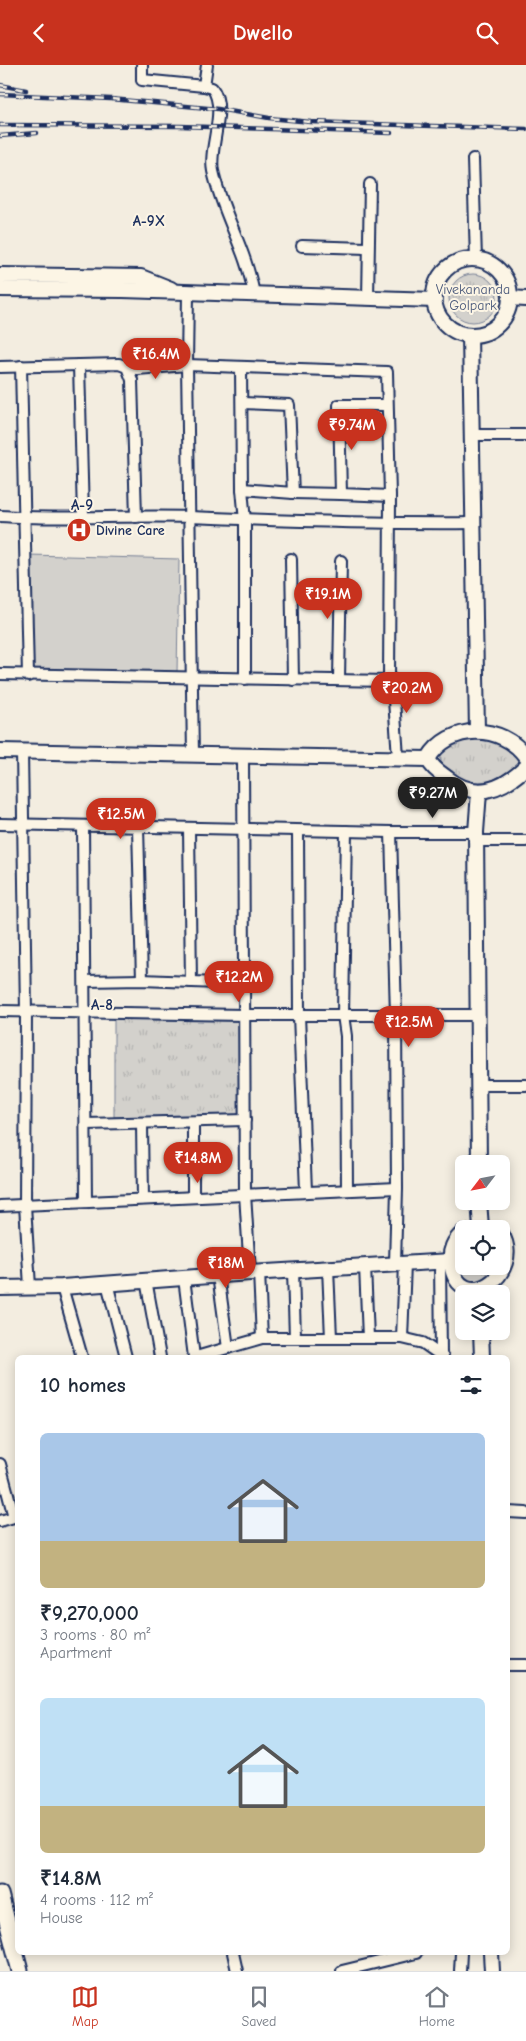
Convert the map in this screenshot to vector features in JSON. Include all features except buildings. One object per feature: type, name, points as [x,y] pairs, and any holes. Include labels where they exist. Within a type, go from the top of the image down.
[{"type":"main road","points":[[0,1894],[15,1952]]},
{"type":"main road","points":[[0,1929],[11,1971]]},
{"type":"main road","points":[[16,1955],[20,1971]]},
{"type":"street","points":[[142,65],[142,80],[204,86],[212,88],[217,94],[218,109],[213,169],[250,270],[254,295]]},
{"type":"street","points":[[204,86],[207,65]]},
{"type":"street","points":[[473,159],[476,260]]},
{"type":"street","points":[[368,298],[367,248],[370,183]]},
{"type":"street","points":[[302,246],[367,248]]},
{"type":"street","points":[[476,260],[489,264],[500,272],[507,284],[510,298],[507,313],[498,325],[485,333],[470,335],[457,332],[446,324],[438,313],[435,300],[439,279],[448,268],[461,261],[476,260]]},
{"type":"street","points":[[0,275],[141,277],[184,293]]},
{"type":"street","points":[[0,289],[435,300]]},
{"type":"street","points":[[184,293],[190,517],[193,755]]},
{"type":"street","points":[[510,298],[526,299]]},
{"type":"street","points":[[470,335],[477,731]]},
{"type":"street","points":[[0,367],[119,364],[137,369],[187,365],[387,372],[390,496],[389,681],[393,686],[398,757]]},
{"type":"street","points":[[79,365],[83,517]]},
{"type":"street","points":[[21,366],[26,517],[28,676]]},
{"type":"street","points":[[127,367],[132,381],[136,517]]},
{"type":"street","points":[[241,367],[242,489],[246,521],[244,679]]},
{"type":"street","points":[[242,403],[289,405],[293,493]]},
{"type":"street","points":[[341,494],[339,405],[387,405]]},
{"type":"street","points":[[472,435],[526,435]]},
{"type":"street","points":[[242,489],[293,493],[390,496]]},
{"type":"street","points":[[0,516],[190,517],[246,521],[390,524],[474,523]]},
{"type":"street","points":[[291,559],[293,680]]},
{"type":"street","points":[[339,680],[341,561]]},
{"type":"street","points":[[0,674],[389,681]]},
{"type":"street","points":[[428,759],[434,750],[466,732],[486,730],[512,742],[526,757]]},
{"type":"street","points":[[0,751],[428,759]]},
{"type":"street","points":[[22,752],[26,1012],[25,1205],[30,1287]]},
{"type":"street","points":[[243,756],[245,1194],[262,1338]]},
{"type":"street","points":[[428,759],[431,766],[452,783],[479,792],[491,790],[518,775],[526,767]]},
{"type":"street","points":[[479,792],[476,836],[479,1155]]},
{"type":"street","points":[[0,824],[391,832],[476,836],[526,841]]},
{"type":"street","points":[[83,826],[86,1202]]},
{"type":"street","points":[[138,827],[142,981]]},
{"type":"street","points":[[189,829],[191,982]]},
{"type":"street","points":[[298,831],[299,1015],[306,1191]]},
{"type":"street","points":[[346,831],[343,1015],[346,1036],[347,1190]]},
{"type":"street","points":[[391,832],[402,1338]]},
{"type":"street","points":[[85,981],[244,984]]},
{"type":"street","points":[[0,1011],[245,1015],[478,1015]]},
{"type":"street","points":[[478,1085],[526,1085]]},
{"type":"street","points":[[86,1124],[193,1123],[245,1120]]},
{"type":"street","points":[[193,1123],[193,1196]]},
{"type":"street","points":[[142,1124],[143,1199]]},
{"type":"street","points":[[0,1206],[398,1188]]},
{"type":"street","points":[[442,1355],[445,1261],[455,1243]]},
{"type":"street","points":[[510,1245],[516,1259],[510,1271]]},
{"type":"street","points":[[0,1288],[62,1287],[255,1272],[445,1261]]},
{"type":"street","points":[[445,1261],[460,1281],[467,1285]]},
{"type":"street","points":[[365,1266],[368,1338]]},
{"type":"street","points":[[328,1268],[330,1338]]},
{"type":"street","points":[[293,1270],[295,1338]]},
{"type":"street","points":[[218,1275],[228,1348]]},
{"type":"street","points":[[496,1285],[503,1281],[507,1275]]},
{"type":"street","points":[[184,1278],[195,1355]]},
{"type":"street","points":[[146,1280],[160,1355]]},
{"type":"street","points":[[107,1283],[125,1355]]},
{"type":"street","points":[[62,1287],[81,1355]]},
{"type":"street","points":[[202,1355],[262,1338],[402,1338],[423,1343],[442,1355]]},
{"type":"street","points":[[482,1340],[482,1355]]},
{"type":"street","points":[[0,1464],[15,1513]]},
{"type":"street","points":[[510,1512],[526,1513]]},
{"type":"street","points":[[0,1521],[15,1516]]},
{"type":"street","points":[[510,1665],[526,1665]]},
{"type":"street","points":[[233,1955],[237,1971]]},
{"type":"street","points":[[342,1971],[405,1955]]},
{"type":"street","points":[[460,1971],[461,1955]]},
{"type":"street","points":[[491,1955],[492,1971]]},
{"type":"green space","name":"Vivekananda Golpark","points":[[468,274],[478,274],[490,281],[497,293],[497,303],[490,315],[478,322],[468,322],[460,318],[453,311],[449,303],[449,293],[453,285],[460,278]]},
{"type":"green space","points":[[29,555],[179,559],[177,673],[29,670]]},
{"type":"green space","points":[[473,735],[500,740],[518,756],[518,764],[500,777],[488,781],[470,782],[453,777],[442,764],[441,753],[450,744]]},
{"type":"green space","points":[[114,1019],[240,1021],[242,1117],[114,1117]]},
{"type":"green space","points":[[499,1275],[490,1282],[479,1285],[468,1283],[460,1276]]},
{"type":"railway","points":[[0,85],[26,90]]},
{"type":"railway","points":[[0,94],[111,99],[218,109],[269,118],[311,122],[526,129]]},
{"type":"railway","points":[[0,125],[180,126],[391,133]]},
{"type":"railway","points":[[0,136],[37,133]]},
{"type":"place","name":"Divine Care","points":[[79,530]]},
{"type":"district","name":"A-9X","points":[[149,221]]},
{"type":"district","name":"A-9","points":[[82,505]]},
{"type":"district","name":"A-8","points":[[102,1005]]}]
